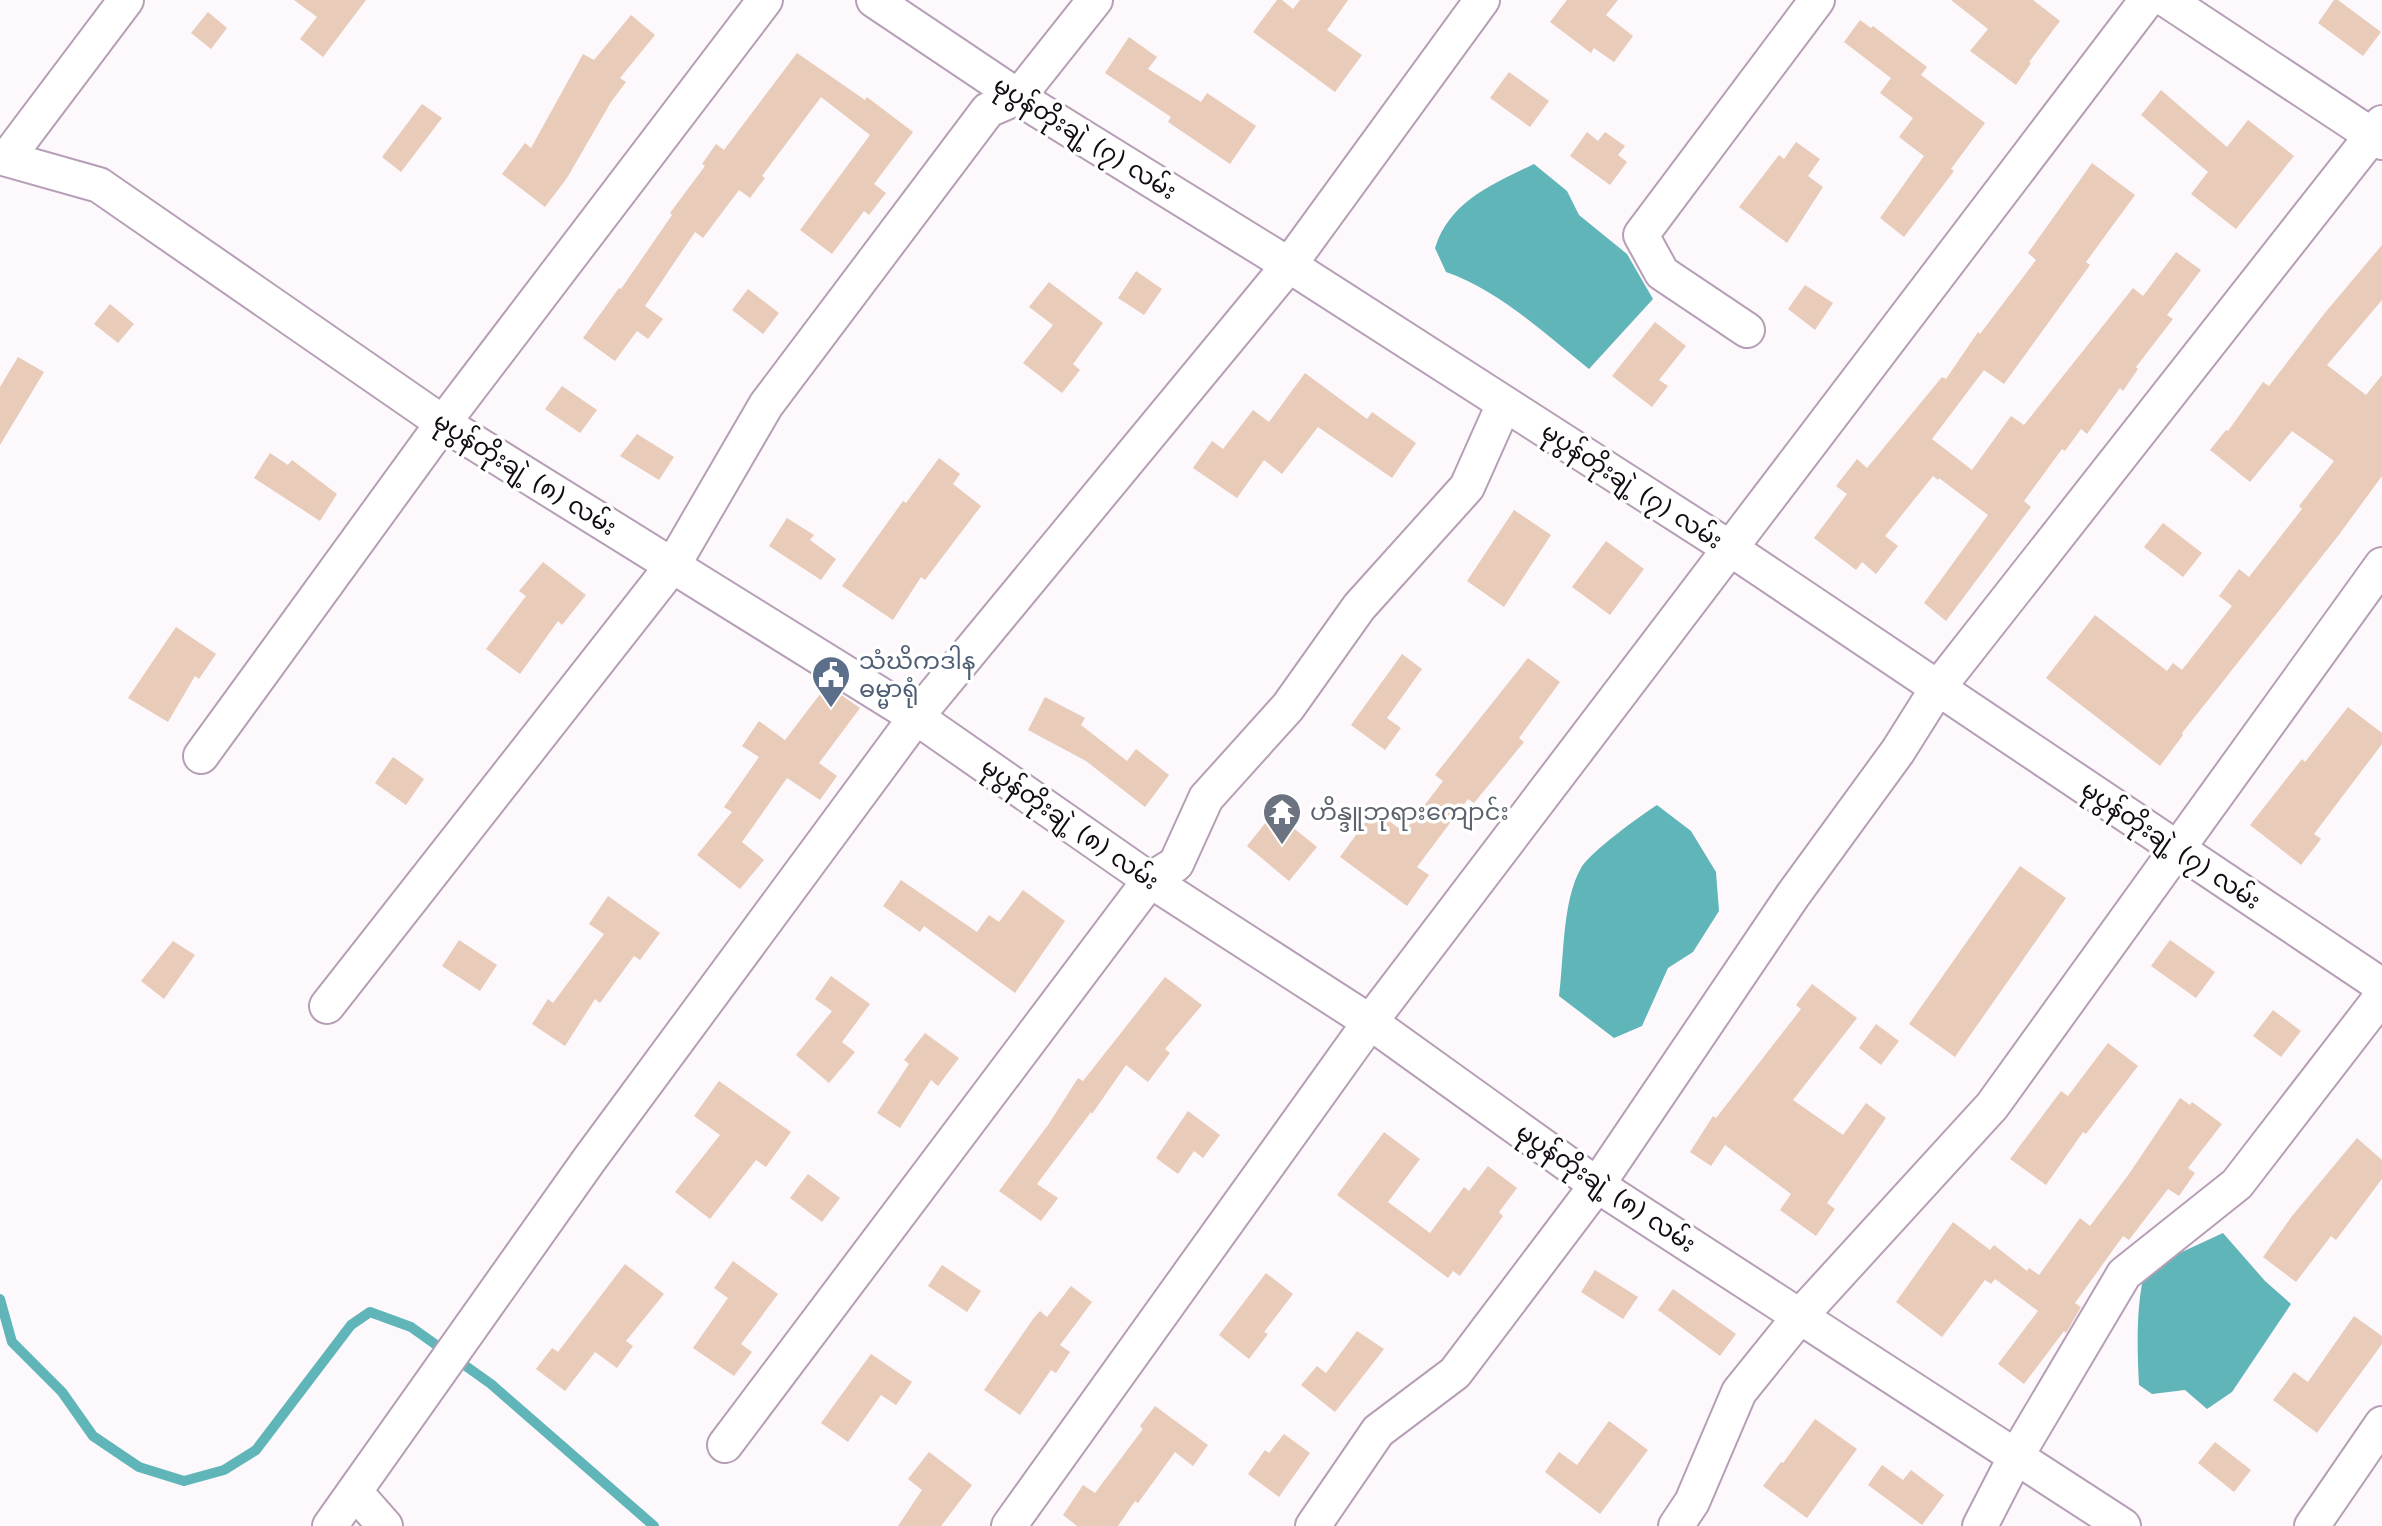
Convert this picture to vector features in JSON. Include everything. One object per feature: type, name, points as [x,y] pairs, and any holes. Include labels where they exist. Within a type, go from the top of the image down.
[{"type":"street","points":[[4,158],[126,0]]},
{"type":"street","points":[[201,756],[443,423],[765,0]]},
{"type":"street","name":"မုပွန်တိုးချဲ့ (၇) လမ်း","points":[[874,0],[1018,97],[1289,265],[1731,549],[2382,986]]},
{"type":"street","points":[[327,1006],[673,565],[766,405],[988,110],[1018,97],[1095,0]]},
{"type":"street","points":[[330,1526],[589,1160],[916,717],[1289,265],[1482,0]]},
{"type":"street","points":[[1747,330],[1662,273],[1641,235],[1817,0]]},
{"type":"street","points":[[1009,1526],[1370,1022],[2147,0]]},
{"type":"street","points":[[1313,1526],[1378,1431],[1455,1373],[1597,1185],[1793,895],[1898,751],[1937,689],[2379,134],[2167,0]]},
{"type":"street","name":"မုပွန်တိုးချဲ့ (၈) လမ်း","points":[[4,158],[99,185],[443,423],[916,717],[1150,880],[1370,1022],[1597,1185],[2123,1526]]},
{"type":"street","points":[[725,1445],[1150,880],[1176,864],[1206,798],[1288,707],[1359,607],[1467,487],[1504,404]]},
{"type":"street","points":[[1676,1526],[1692,1502],[1739,1392],[1801,1315],[1992,1106],[2382,565]]},
{"type":"street","points":[[1980,1526],[2015,1458],[2124,1274],[2237,1184],[2382,996]]},
{"type":"street","points":[[2312,1526],[2382,1424]]},
{"type":"street","points":[[355,1492],[385,1526]]},
{"type":"water","points":[[1534,164],[1567,191],[1579,215],[1627,254],[1653,299],[1589,369],[1503,302],[1446,272],[1435,248],[1451,218],[1462,206],[1489,187]]},
{"type":"water","points":[[1657,805],[1691,831],[1716,872],[1719,911],[1693,952],[1668,968],[1642,1026],[1614,1038],[1559,996],[1567,913],[1575,881],[1586,861]]},
{"type":"water","points":[[2223,1233],[2265,1281],[2291,1304],[2232,1392],[2207,1409],[2185,1390],[2152,1394],[2139,1385],[2139,1312],[2145,1269]]},
{"type":"building","points":[[294,0],[366,0],[323,57],[300,39],[317,17]]},
{"type":"building","points":[[1277,0],[1282,0],[1293,9],[1300,0],[1348,0],[1327,30],[1362,55],[1335,92],[1253,32]]},
{"type":"building","points":[[1567,0],[1618,0],[1606,15],[1633,36],[1614,62],[1594,48],[1591,53],[1550,22]]},
{"type":"building","points":[[1951,0],[2033,0],[2060,21],[2016,85],[1970,51],[1988,29]]},
{"type":"building","points":[[2334,0],[2381,32],[2363,56],[2318,23]]},
{"type":"building","points":[[208,12],[227,28],[211,49],[191,33]]},
{"type":"building","points":[[631,15],[655,35],[620,78],[626,82],[567,178],[545,207],[502,174],[525,143],[531,148],[583,54],[594,60]]},
{"type":"building","points":[[1860,20],[1871,28],[1873,26],[1927,67],[1921,75],[1985,123],[1951,169],[1954,171],[1904,237],[1880,218],[1924,156],[1899,137],[1913,118],[1880,93],[1891,78],[1844,42]]},
{"type":"building","points":[[1129,37],[1157,57],[1148,69],[1201,102],[1207,93],[1256,126],[1230,164],[1168,122],[1171,117],[1105,73]]},
{"type":"building","points":[[797,53],[865,100],[867,97],[913,132],[874,184],[886,193],[869,215],[864,211],[832,254],[800,230],[870,135],[821,97],[762,176],[765,178],[750,198],[739,190],[703,238],[695,232],[645,306],[663,319],[648,339],[637,331],[615,361],[583,338],[672,215],[670,213],[705,166],[702,164],[716,144],[724,150]]},
{"type":"building","points":[[1509,72],[1549,101],[1530,127],[1490,98]]},
{"type":"building","points":[[2161,90],[2227,147],[2248,120],[2294,156],[2236,229],[2191,194],[2208,172],[2141,115]]},
{"type":"building","points":[[422,104],[442,118],[401,172],[382,157]]},
{"type":"building","points":[[1587,132],[1598,141],[1605,132],[1625,146],[1618,155],[1627,162],[1610,185],[1570,156]]},
{"type":"building","points":[[1796,142],[1820,159],[1808,176],[1823,187],[1787,243],[1739,207],[1779,155],[1784,159]]},
{"type":"building","points":[[2092,163],[2135,195],[2086,262],[2090,265],[2004,384],[1984,370],[1932,439],[1972,470],[2011,416],[2024,425],[2133,288],[2143,296],[2176,252],[2201,270],[2167,315],[2173,319],[2136,367],[2138,369],[2123,391],[2120,388],[2087,434],[2081,429],[2065,451],[2062,449],[2024,501],[2031,507],[1946,621],[1924,603],[1988,515],[1939,478],[1933,476],[1885,536],[1898,546],[1876,574],[1862,562],[1856,570],[1814,538],[1847,494],[1836,486],[1857,459],[1867,468],[1942,377],[1946,379],[1978,332],[1980,334],[2036,260],[2028,253]]},
{"type":"building","points":[[2382,245],[2382,300],[2327,365],[2366,395],[2382,375],[2382,476],[2182,733],[2160,766],[2046,678],[2095,615],[2167,671],[2173,663],[2182,670],[2232,606],[2219,596],[2239,569],[2249,577],[2302,509],[2299,506],[2334,461],[2292,431],[2250,482],[2210,450],[2228,431],[2263,382],[2269,386]]},
{"type":"building","points":[[1136,271],[1162,289],[1144,315],[1118,298]]},
{"type":"building","points":[[1049,282],[1103,323],[1073,364],[1080,370],[1062,393],[1023,363],[1053,325],[1029,307]]},
{"type":"building","points":[[1805,285],[1833,303],[1815,330],[1788,309]]},
{"type":"building","points":[[748,289],[779,313],[763,334],[732,310]]},
{"type":"building","points":[[110,304],[134,324],[118,343],[94,324]]},
{"type":"building","points":[[1655,322],[1686,346],[1659,380],[1668,386],[1652,407],[1612,376]]},
{"type":"building","points":[[18,357],[44,372],[0,445],[0,387]]},
{"type":"building","points":[[1305,373],[1367,419],[1372,412],[1416,443],[1392,478],[1318,427],[1282,474],[1264,460],[1237,498],[1193,468],[1212,441],[1223,449],[1253,410],[1269,422]]},
{"type":"building","points":[[562,386],[597,410],[580,433],[545,409]]},
{"type":"building","points":[[637,434],[674,457],[659,480],[620,456]]},
{"type":"building","points":[[270,453],[288,465],[292,460],[337,494],[320,521],[254,478]]},
{"type":"building","points":[[939,458],[960,474],[953,484],[981,506],[925,580],[921,577],[893,620],[842,586],[903,501],[906,503]]},
{"type":"building","points":[[1514,510],[1551,535],[1504,607],[1467,581]]},
{"type":"building","points":[[787,518],[814,535],[810,540],[836,559],[821,580],[769,546]]},
{"type":"building","points":[[2163,523],[2202,553],[2183,577],[2144,547]]},
{"type":"building","points":[[1606,541],[1644,569],[1610,615],[1572,587]]},
{"type":"building","points":[[543,562],[586,595],[562,625],[558,621],[520,674],[486,649],[526,596],[519,591]]},
{"type":"building","points":[[176,627],[216,654],[199,679],[195,676],[168,722],[128,698]]},
{"type":"building","points":[[1402,654],[1422,669],[1387,718],[1401,728],[1385,750],[1351,725]]},
{"type":"building","points":[[1528,658],[1560,682],[1519,738],[1524,742],[1474,803],[1468,799],[1417,867],[1429,875],[1407,906],[1340,857],[1374,810],[1404,832],[1443,781],[1435,775]]},
{"type":"building","points":[[827,685],[860,708],[819,763],[837,776],[820,800],[787,778],[742,842],[764,860],[740,889],[697,855],[732,812],[724,807],[759,757],[742,746],[759,721],[785,740]]},
{"type":"building","points":[[1045,697],[1085,718],[1081,725],[1127,761],[1136,749],[1169,775],[1145,807],[1086,761],[1028,730]]},
{"type":"building","points":[[2348,707],[2382,733],[2382,744],[2314,834],[2321,839],[2301,865],[2250,825]]},
{"type":"building","points":[[393,757],[424,779],[406,805],[375,783]]},
{"type":"building","name":"ဟိန္ဒူဘုရားကျောင်း","points":[[1274,812],[1317,847],[1289,881],[1247,846]]},
{"type":"building","points":[[2020,866],[2066,898],[1955,1057],[1909,1024]]},
{"type":"building","points":[[901,880],[977,932],[989,915],[999,922],[1023,890],[1065,921],[1015,993],[924,926],[920,932],[883,906]]},
{"type":"building","points":[[608,896],[660,933],[640,960],[634,956],[600,1003],[595,999],[565,1046],[532,1024],[548,999],[553,1003],[604,934],[589,924]]},
{"type":"building","points":[[459,940],[497,965],[480,991],[442,966]]},
{"type":"building","points":[[2170,940],[2215,972],[2196,998],[2151,966]]},
{"type":"building","points":[[173,941],[195,955],[164,999],[141,981]]},
{"type":"building","points":[[831,976],[870,1004],[842,1042],[855,1052],[829,1083],[796,1055],[832,1011],[815,999]]},
{"type":"building","points":[[1165,977],[1202,1005],[1165,1049],[1170,1053],[1148,1082],[1126,1065],[1037,1184],[1058,1198],[1041,1221],[999,1191],[1078,1078],[1083,1081]]},
{"type":"building","points":[[1812,984],[1857,1018],[1793,1100],[1843,1135],[1866,1103],[1886,1118],[1827,1203],[1835,1209],[1816,1236],[1780,1210],[1791,1194],[1725,1145],[1711,1166],[1690,1152],[1713,1116],[1716,1118],[1801,1009],[1796,1005]]},
{"type":"building","points":[[2273,1010],[2301,1031],[2281,1057],[2253,1036]]},
{"type":"building","points":[[1876,1024],[1899,1041],[1881,1065],[1859,1048]]},
{"type":"building","points":[[925,1033],[959,1058],[938,1086],[931,1080],[900,1128],[877,1113],[909,1064],[904,1060]]},
{"type":"building","points":[[2108,1043],[2138,1066],[2086,1134],[2083,1132],[2046,1185],[2010,1159],[2061,1091],[2068,1096]]},
{"type":"building","points":[[719,1081],[791,1132],[766,1167],[756,1160],[710,1219],[675,1192],[720,1135],[694,1116]]},
{"type":"building","points":[[2180,1098],[2190,1105],[2192,1102],[2222,1124],[2188,1168],[2195,1173],[2179,1196],[2168,1189],[2129,1240],[2123,1236],[2075,1303],[2081,1307],[2066,1333],[2064,1331],[2024,1384],[1998,1364],[2038,1311],[1995,1279],[1991,1284],[1985,1280],[1942,1337],[1896,1302],[1953,1222],[1990,1250],[1994,1245],[2027,1271],[2029,1268],[2039,1275],[2080,1218],[2090,1226]]},
{"type":"building","points":[[1188,1111],[1220,1135],[1203,1158],[1194,1151],[1178,1174],[1156,1158]]},
{"type":"building","points":[[1384,1132],[1420,1159],[1388,1202],[1430,1233],[1464,1187],[1469,1191],[1488,1166],[1517,1188],[1499,1212],[1503,1216],[1460,1276],[1453,1271],[1448,1278],[1337,1195]]},
{"type":"building","points":[[2357,1138],[2382,1160],[2382,1179],[2336,1240],[2331,1236],[2296,1282],[2263,1257],[2292,1216]]},
{"type":"building","points":[[808,1174],[840,1198],[822,1222],[790,1198]]},
{"type":"building","points":[[733,1261],[778,1294],[741,1344],[752,1352],[734,1376],[693,1348],[728,1298],[714,1288]]},
{"type":"building","points":[[625,1264],[664,1294],[626,1341],[633,1346],[617,1368],[595,1352],[565,1391],[536,1369],[552,1348],[558,1352]]},
{"type":"building","points":[[942,1265],[981,1291],[967,1312],[928,1286]]},
{"type":"building","points":[[1595,1270],[1638,1297],[1623,1319],[1581,1292]]},
{"type":"building","points":[[1266,1273],[1293,1294],[1264,1332],[1268,1334],[1249,1359],[1219,1335]]},
{"type":"building","points":[[1071,1286],[1092,1302],[1060,1345],[1070,1352],[1056,1373],[1051,1370],[1020,1415],[984,1390],[1033,1319],[1040,1311],[1047,1317]]},
{"type":"building","points":[[1673,1289],[1736,1334],[1720,1356],[1658,1310]]},
{"type":"building","points":[[2354,1316],[2382,1336],[2382,1344],[2317,1433],[2273,1400],[2294,1372],[2308,1382]]},
{"type":"building","points":[[1357,1331],[1384,1349],[1335,1412],[1301,1385],[1317,1366],[1326,1373]]},
{"type":"building","points":[[871,1354],[912,1382],[896,1405],[881,1395],[848,1442],[821,1423]]},
{"type":"building","points":[[1155,1406],[1208,1445],[1193,1466],[1175,1452],[1118,1526],[1077,1526],[1063,1515],[1083,1485],[1095,1493],[1143,1429],[1140,1426]]},
{"type":"building","points":[[1815,1419],[1857,1449],[1807,1518],[1763,1486]]},
{"type":"building","points":[[1609,1421],[1648,1450],[1600,1514],[1545,1472],[1559,1452],[1577,1465]]},
{"type":"building","points":[[1284,1434],[1310,1453],[1279,1497],[1248,1474],[1265,1450],[1269,1453]]},
{"type":"building","points":[[2215,1442],[2251,1470],[2234,1492],[2198,1463]]},
{"type":"building","points":[[929,1452],[972,1485],[941,1526],[898,1526],[922,1490],[908,1479]]},
{"type":"building","points":[[1882,1465],[1903,1480],[1911,1470],[1944,1495],[1922,1525],[1868,1485]]},
{"type":"waterway","points":[[0,1299],[12,1342],[62,1392],[93,1436],[139,1467],[184,1481],[224,1470],[256,1450],[351,1325],[370,1312],[411,1327],[491,1384],[654,1526]]},
{"type":"place","name":"သံဃိကဒါန ဓမ္မာရုံ","points":[[831,709]]},
{"type":"place","name":"ဟိန္ဒူဘုရားကျောင်း","points":[[1282,846]]}]
